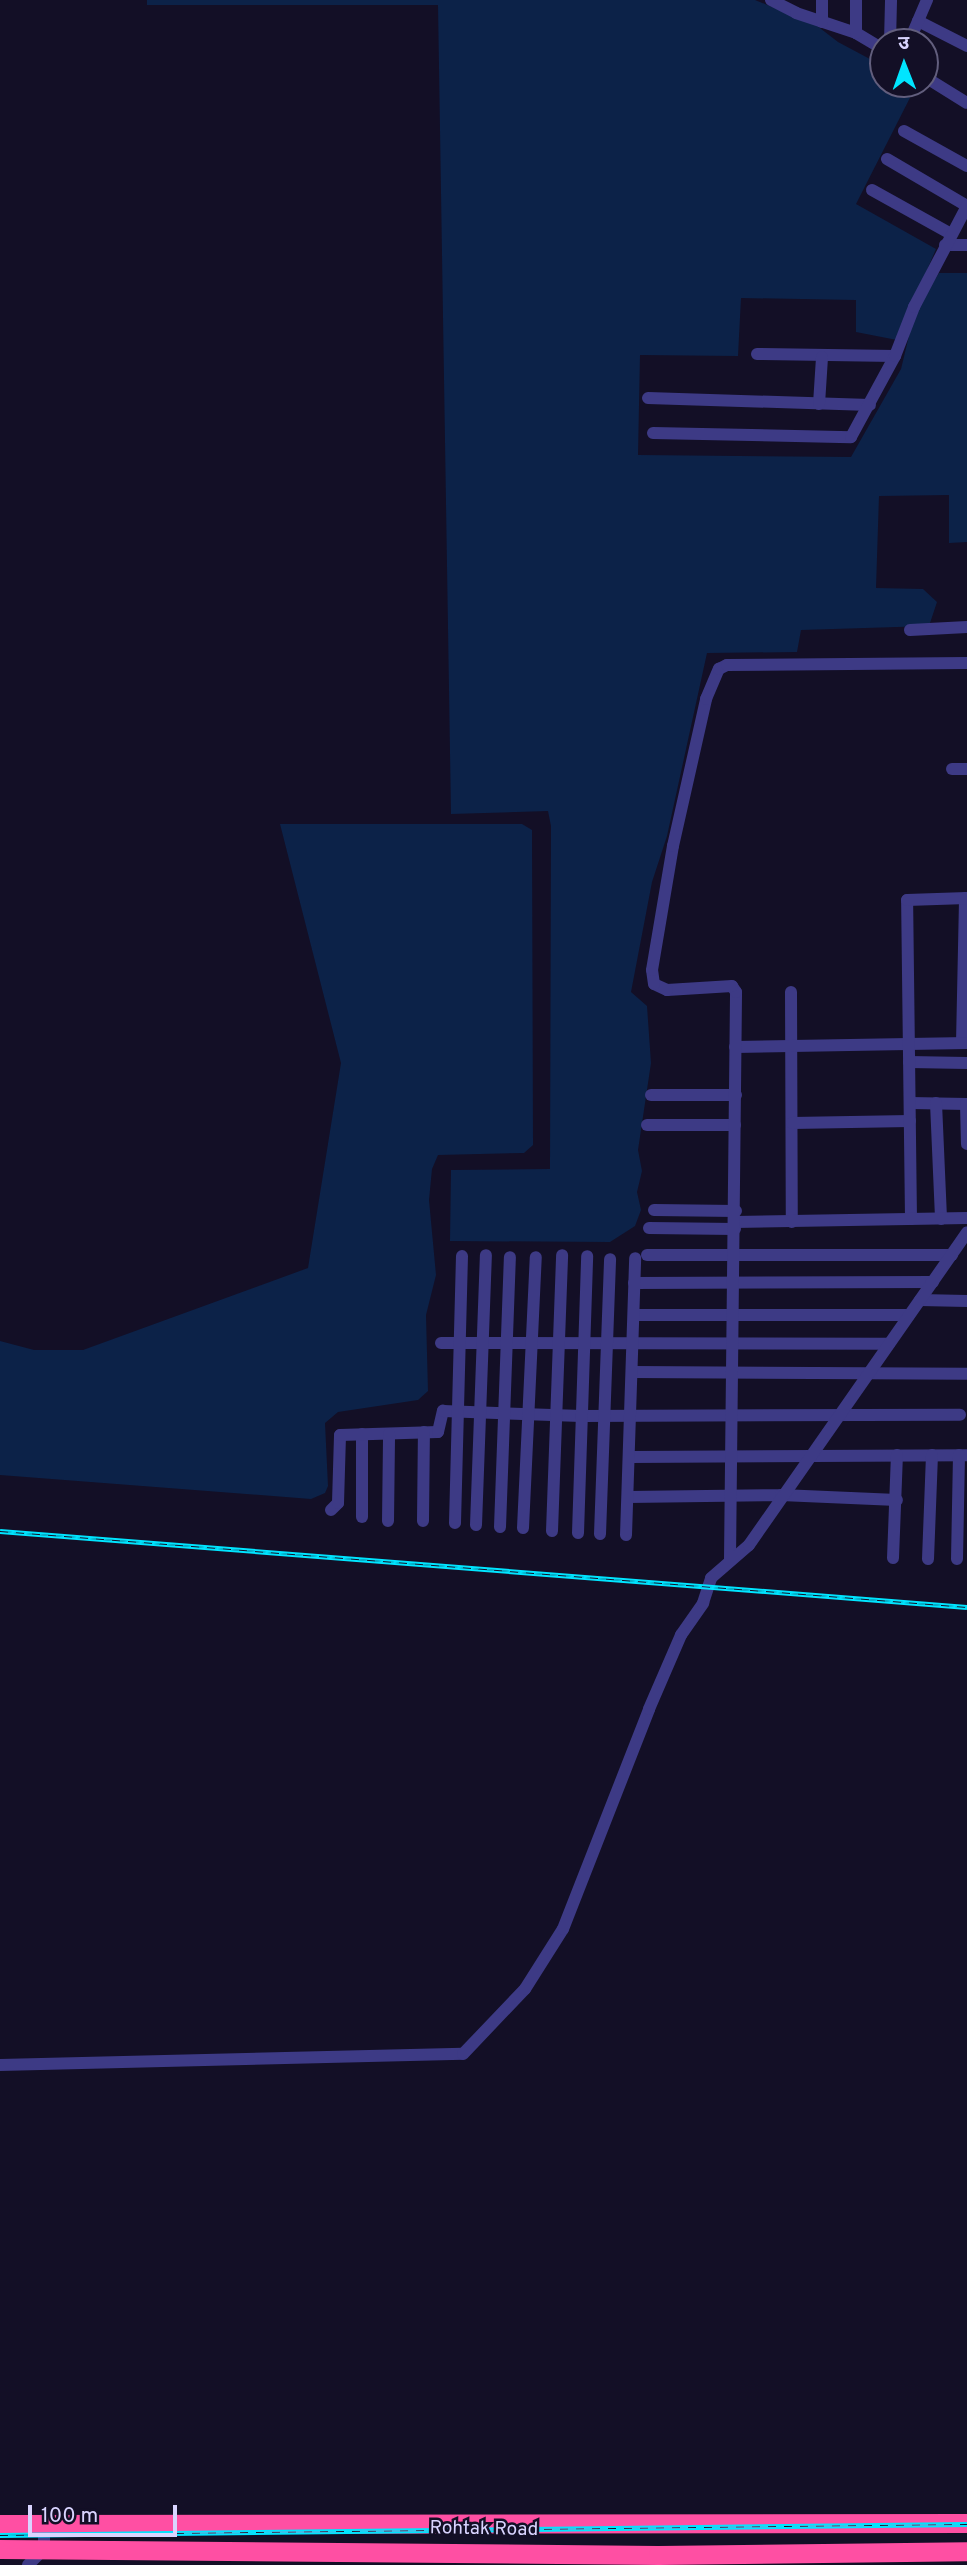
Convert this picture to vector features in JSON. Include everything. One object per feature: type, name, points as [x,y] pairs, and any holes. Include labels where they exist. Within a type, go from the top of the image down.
[{"type":"highway","name":"Rohtak Road","points":[[0,2524],[967,2523]]},
{"type":"highway","name":"Rohtak Road","points":[[0,2549],[44,2549],[162,2557],[415,2559],[920,2558],[967,2551]]},
{"type":"street","points":[[771,0],[796,6],[822,22],[856,33],[869,41]]},
{"type":"street","points":[[822,0],[822,22]]},
{"type":"street","points":[[856,0],[856,33]]},
{"type":"street","points":[[890,28],[891,0]]},
{"type":"street","points":[[915,28],[927,0]]},
{"type":"street","points":[[918,21],[967,46]]},
{"type":"street","points":[[939,86],[967,103]]},
{"type":"street","points":[[904,131],[967,166]]},
{"type":"street","points":[[653,433],[847,438],[853,435],[895,356],[914,307],[948,240],[963,220],[967,206],[887,159]]},
{"type":"street","points":[[872,190],[948,240],[967,245]]},
{"type":"street","points":[[757,354],[895,356]]},
{"type":"street","points":[[820,404],[822,357]]},
{"type":"street","points":[[648,398],[870,405]]},
{"type":"street","points":[[910,630],[967,627]]},
{"type":"street","points":[[730,1559],[735,1257],[735,988],[667,990],[654,984],[652,970],[687,780],[706,699],[719,669],[727,665],[967,663]]},
{"type":"street","points":[[952,769],[967,769]]},
{"type":"street","points":[[735,1047],[909,1042],[965,1043],[966,898],[907,900],[909,1042],[909,1062],[910,1103],[911,1219]]},
{"type":"street","points":[[791,992],[792,1222]]},
{"type":"street","points":[[909,1062],[967,1063]]},
{"type":"street","points":[[651,1095],[736,1095]]},
{"type":"street","points":[[910,1103],[967,1104],[967,1144]]},
{"type":"street","points":[[936,1103],[941,1219]]},
{"type":"street","points":[[792,1123],[910,1121]]},
{"type":"street","points":[[647,1125],[736,1125]]},
{"type":"street","points":[[654,1209],[735,1221]]},
{"type":"street","points":[[649,1228],[735,1221],[967,1218]]},
{"type":"street","points":[[0,2065],[463,2054],[525,1989],[563,1929],[681,1635],[699,1611],[711,1578],[749,1545],[808,1456],[967,1233]]},
{"type":"street","points":[[476,1525],[486,1255]]},
{"type":"street","points":[[552,1531],[562,1255]]},
{"type":"street","points":[[626,1535],[634,1283],[641,1256],[951,1255]]},
{"type":"street","points":[[454,1523],[462,1256]]},
{"type":"street","points":[[500,1527],[510,1256]]},
{"type":"street","points":[[578,1533],[587,1256]]},
{"type":"street","points":[[523,1528],[536,1257]]},
{"type":"street","points":[[600,1534],[610,1259]]},
{"type":"street","points":[[634,1283],[933,1282]]},
{"type":"street","points":[[920,1300],[967,1301]]},
{"type":"street","points":[[634,1315],[909,1315]]},
{"type":"street","points":[[441,1343],[733,1346],[888,1344]]},
{"type":"street","points":[[632,1372],[869,1371],[967,1374]]},
{"type":"street","points":[[331,1510],[338,1503],[340,1435],[439,1432],[441,1411],[581,1416],[960,1415]]},
{"type":"street","points":[[424,1432],[424,1521]]},
{"type":"street","points":[[362,1434],[362,1517]]},
{"type":"street","points":[[388,1521],[389,1434]]},
{"type":"street","points":[[892,1558],[897,1500],[897,1455]]},
{"type":"street","points":[[929,1559],[932,1455]]},
{"type":"street","points":[[629,1457],[963,1455],[962,1528],[957,1559]]},
{"type":"street","points":[[628,1497],[781,1495],[897,1500]]},
{"type":"street","points":[[28,2565],[44,2549],[44,2524]]},
{"type":"water","points":[[147,0],[755,0],[816,25],[838,42],[869,59],[869,98],[910,98],[856,204],[936,249],[897,340],[856,332],[856,300],[741,298],[738,356],[640,355],[638,455],[851,457],[901,369],[915,311],[939,273],[967,273],[967,542],[949,543],[949,495],[879,496],[876,588],[923,589],[937,602],[929,626],[801,630],[797,652],[707,653],[667,836],[652,882],[631,992],[647,1006],[651,1063],[638,1150],[642,1171],[637,1192],[641,1210],[635,1226],[610,1242],[450,1241],[451,1170],[550,1169],[551,826],[548,811],[451,814],[438,5],[147,5]]},
{"type":"water","points":[[280,824],[522,824],[532,830],[533,1145],[524,1153],[438,1155],[432,1169],[429,1200],[436,1275],[426,1315],[428,1391],[418,1400],[338,1412],[325,1423],[328,1486],[325,1493],[311,1499],[0,1475],[0,1341],[34,1350],[83,1350],[308,1268],[341,1063]]},
{"type":"railway","points":[[0,1531],[967,1607]]},
{"type":"railway","points":[[0,2535],[967,2524]]}]
